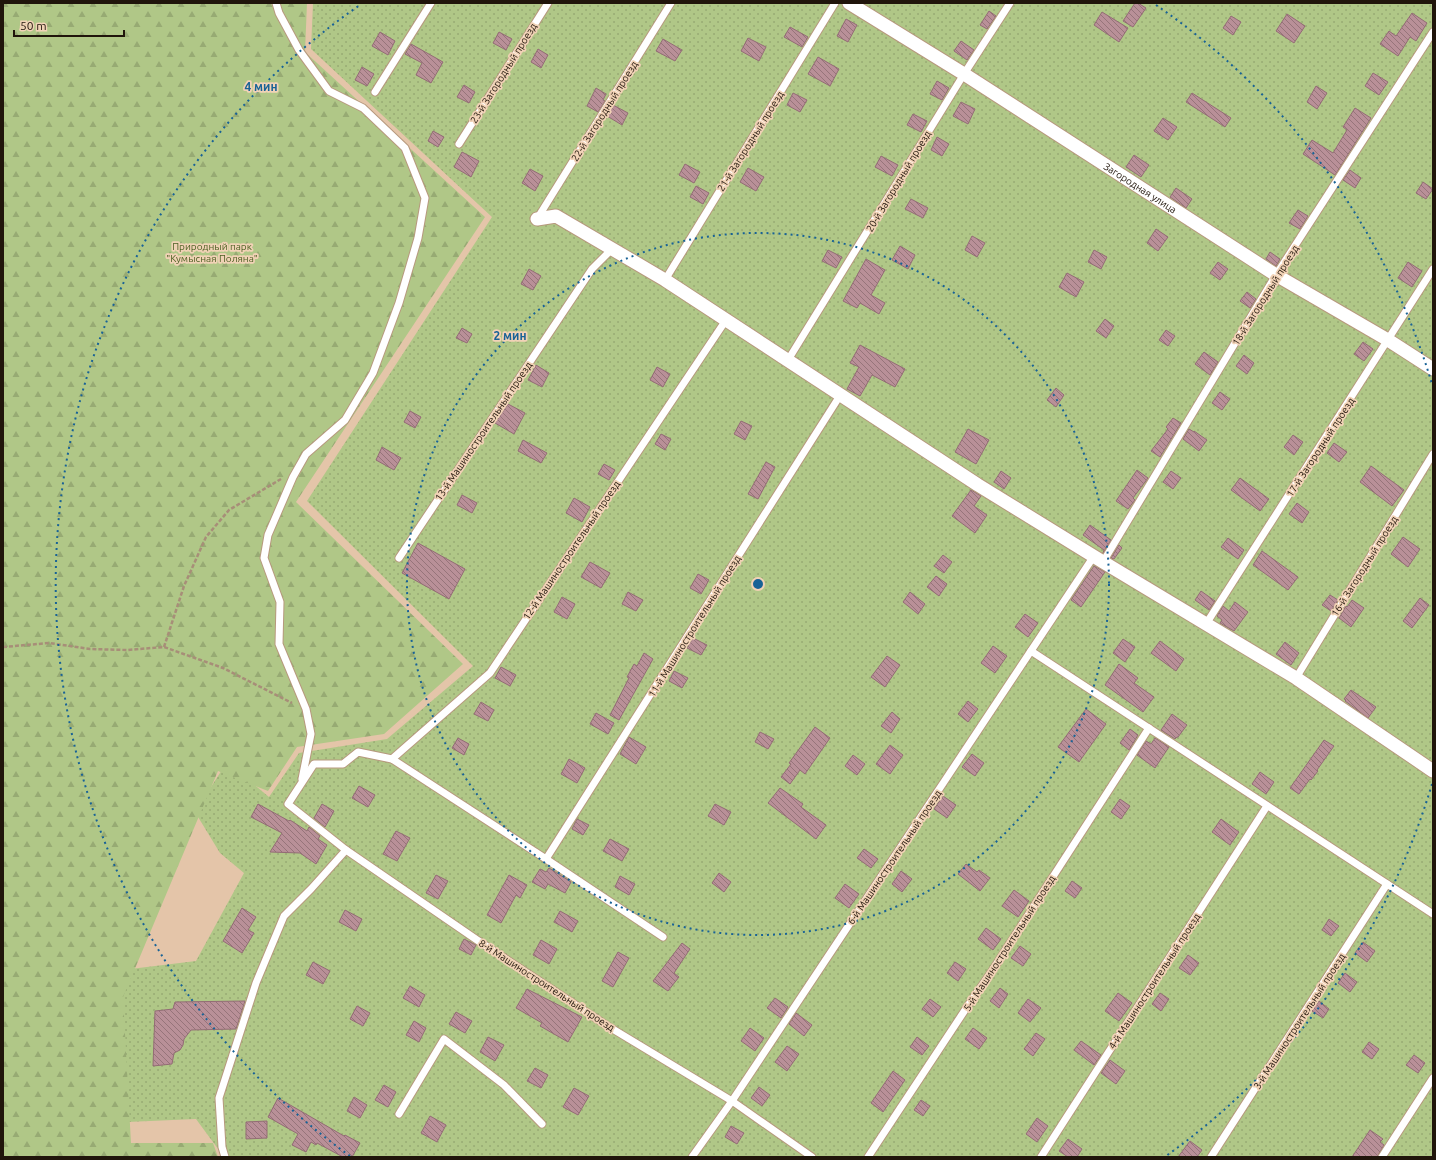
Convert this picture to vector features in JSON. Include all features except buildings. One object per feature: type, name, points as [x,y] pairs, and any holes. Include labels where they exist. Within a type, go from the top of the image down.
[{"type":"street","name":"Загородная улица","points":[[849,3],[964,74],[1276,275],[1388,340],[1433,369]]},
{"type":"street","points":[[537,219],[556,216],[665,280],[965,476],[1098,559],[1296,678],[1433,771]]},
{"type":"lane","points":[[276,3],[279,13],[299,50],[329,90],[363,108],[405,148],[425,198],[418,238],[399,303],[373,373],[345,420],[306,454],[293,477],[268,535],[264,558],[280,602],[279,644],[306,709],[311,734],[301,783]]},
{"type":"lane","points":[[375,92],[431,3]]},
{"type":"lane","name":"23-й Загородный проезд","points":[[459,144],[548,3]]},
{"type":"lane","name":"22-й Загородный проезд","points":[[537,219],[671,3]]},
{"type":"lane","name":"21-й Загородный проезд","points":[[665,280],[835,3]]},
{"type":"lane","name":"20-й Загородный проезд","points":[[788,360],[964,74],[1010,3]]},
{"type":"lane","name":"18-й Загородный проезд","points":[[1098,559],[1276,275],[1433,32]]},
{"type":"lane","name":"13-й Машиностроительный проезд","points":[[399,558],[592,269],[612,249]]},
{"type":"lane","name":"17-й Загородный проезд","points":[[1206,624],[1433,269]]},
{"type":"lane","name":"12-й Машиностроительный проезд","points":[[392,759],[490,673],[726,320]]},
{"type":"lane","name":"11-й Машиностроительный проезд","points":[[546,858],[841,394]]},
{"type":"lane","name":"16-й Загородный проезд","points":[[1296,678],[1433,454]]},
{"type":"lane","name":"6-й Машиностроительный проезд","points":[[692,1157],[732,1101],[1031,651],[1098,559]]},
{"type":"lane","points":[[1031,651],[1433,914]]},
{"type":"lane","name":"5-й Машиностроительный проезд","points":[[868,1157],[992,970],[1149,728]]},
{"type":"lane","points":[[301,783],[314,764],[343,764],[358,752],[392,759],[546,858],[663,937]]},
{"type":"lane","name":"8-й Машиностроительный проезд","points":[[301,783],[288,804],[346,850],[477,940],[600,1020],[732,1101],[812,1157]]},
{"type":"lane","name":"4-й Машиностроительный проезд","points":[[1041,1157],[1267,806]]},
{"type":"lane","points":[[225,1157],[222,1146],[219,1098],[256,983],[284,916],[346,850]]},
{"type":"lane","name":"3-й Машиностроительный проезд","points":[[1211,1157],[1387,884]]},
{"type":"lane","points":[[399,1114],[444,1039],[504,1085],[542,1124]]},
{"type":"lane","points":[[1382,1157],[1433,1078]]},
{"type":"path","points":[[164,647],[184,586],[206,537],[229,510],[280,480],[293,477]]},
{"type":"path","points":[[3,647],[49,644],[90,649],[127,650],[164,647],[223,668],[306,709]]},
{"type":"green space","name":"Природный парк \"Кумысная Поляна\"","points":[[3,3],[307,3],[305,52],[485,217],[296,502],[463,664],[384,734],[297,747],[268,791],[218,771],[123,997],[131,1143],[213,1143],[218,1157],[3,1157]]},
{"type":"green space","points":[[313,3],[1433,3],[1433,1157],[224,1157],[196,1119],[35,1126],[32,981],[196,961],[244,873],[220,853],[195,812],[227,762],[269,797],[299,753],[387,739],[473,666],[307,501],[492,217],[311,49]]}]
